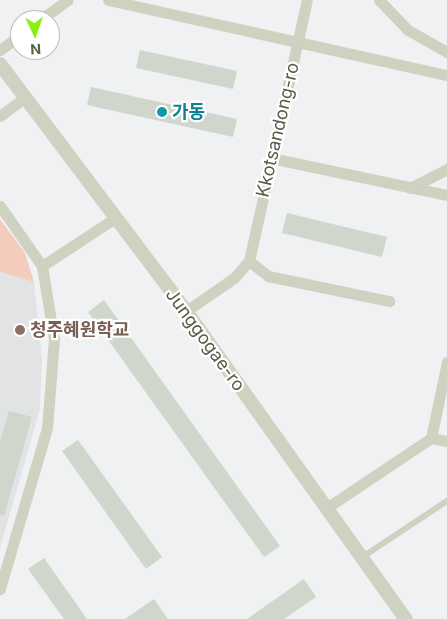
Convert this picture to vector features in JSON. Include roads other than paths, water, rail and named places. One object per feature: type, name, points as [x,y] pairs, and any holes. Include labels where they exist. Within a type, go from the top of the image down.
[{"type":"street","points":[[54,10],[68,0]]},
{"type":"street","points":[[108,0],[447,75]]},
{"type":"street","name":"Kkotsandong-ro","points":[[186,311],[234,278],[249,260],[307,0]]},
{"type":"street","points":[[380,0],[408,30],[447,52]]},
{"type":"street","name":"Junggogae-ro","points":[[0,64],[186,311],[360,559],[406,619]]},
{"type":"street","points":[[0,116],[25,97]]},
{"type":"street","points":[[271,158],[447,195]]},
{"type":"street","points":[[410,188],[447,169]]},
{"type":"street","points":[[0,206],[42,266],[54,339],[47,428],[0,588]]},
{"type":"street","points":[[42,266],[116,218]]},
{"type":"street","points":[[249,260],[268,276],[389,301]]},
{"type":"street","points":[[325,509],[431,438],[447,362]]},
{"type":"street","points":[[431,438],[447,441]]},
{"type":"lane","points":[[360,559],[447,501]]},
{"type":"place","name":"가동","points":[[162,112]]},
{"type":"place","name":"청주혜원학교","points":[[20,330]]}]
